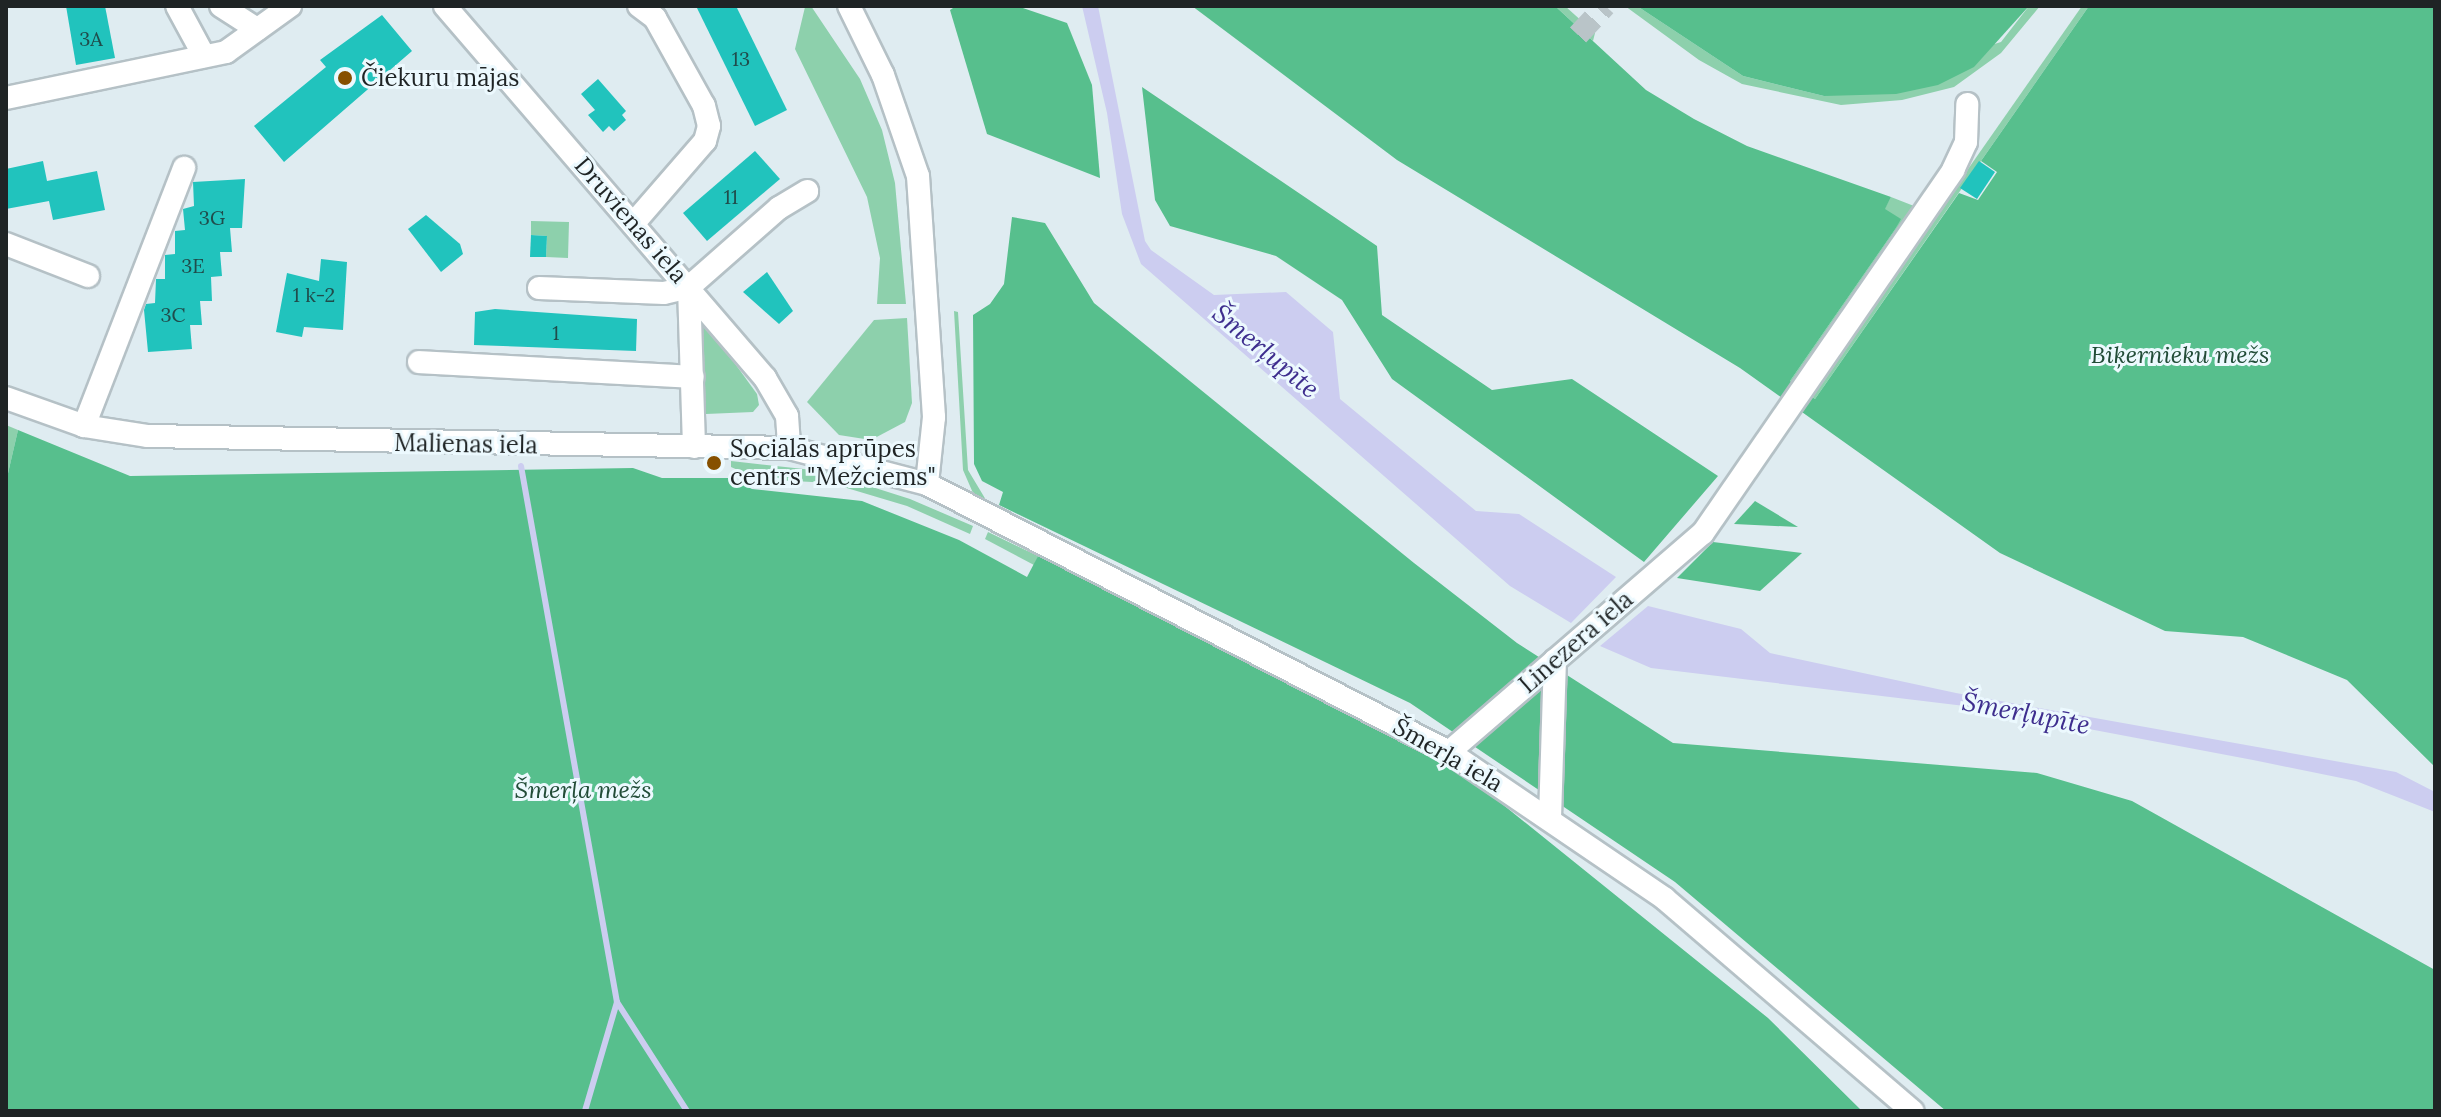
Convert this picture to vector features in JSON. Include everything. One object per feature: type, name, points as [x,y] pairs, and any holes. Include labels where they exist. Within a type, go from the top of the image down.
[{"type":"street","points":[[177,6],[204,56]]},
{"type":"street","points":[[221,6],[257,29]]},
{"type":"street","points":[[6,98],[226,52],[290,6]]},
{"type":"street","name":"Druvienas iela","points":[[445,6],[773,388],[787,416],[789,448]]},
{"type":"street","points":[[633,224],[705,141],[709,126],[704,106],[655,18],[639,6]]},
{"type":"street","points":[[849,6],[883,75],[918,176],[934,417],[927,484]]},
{"type":"street","name":"Linezera iela","points":[[1449,752],[1703,533],[1953,170],[1966,142],[1967,104]]},
{"type":"street","points":[[84,426],[184,168]]},
{"type":"street","points":[[539,288],[664,293],[689,287],[779,208],[807,191]]},
{"type":"street","points":[[6,244],[88,276]]},
{"type":"street","points":[[689,287],[694,447]]},
{"type":"street","points":[[419,362],[693,377]]},
{"type":"street","name":"Malienas iela","points":[[6,398],[84,426],[181,439],[789,448],[927,484]]},
{"type":"street","name":"Šmerļa iela","points":[[927,484],[1449,752],[1665,899],[1912,1111]]},
{"type":"street","points":[[1550,818],[1555,660]]},
{"type":"green space","points":[[811,6],[860,79],[882,130],[895,183],[906,304],[877,304],[880,258],[867,197],[795,49],[805,7]]},
{"type":"green space","points":[[956,6],[1017,6],[1067,23],[1092,85],[1100,178],[987,134],[950,10]]},
{"type":"green space","name":"Biķernieku mežs","points":[[1192,6],[1555,6],[1646,90],[1694,119],[1747,146],[1891,197],[1885,209],[1901,219],[1790,381],[1815,399],[1959,193],[1978,200],[1997,172],[1981,161],[2089,6],[2435,6],[2435,767],[2347,680],[2243,637],[2165,631],[2000,553],[1740,368],[1397,160]]},
{"type":"green space","points":[[1555,6],[1565,6],[1595,33],[1593,41]]},
{"type":"green space","points":[[1625,6],[1637,6],[1743,76],[1824,96],[2001,42],[2029,6],[2040,6],[2001,53],[1954,87],[1902,100],[1841,105],[1742,84],[1699,60]]},
{"type":"green space","points":[[1637,6],[2029,6],[1974,67],[1938,85],[1896,94],[1824,96],[1743,76]]},
{"type":"green space","points":[[2082,6],[2089,6],[1815,399],[1810,395]]},
{"type":"green space","points":[[1142,87],[1377,246],[1382,315],[1492,390],[1572,379],[1718,476],[1644,562],[1392,379],[1342,300],[1276,256],[1170,226],[1155,200]]},
{"type":"green space","points":[[1891,197],[1914,206],[1794,384],[1790,381],[1896,228],[1900,219],[1884,210]]},
{"type":"green space","points":[[1012,217],[1045,223],[1094,303],[1414,563],[1517,643],[1673,743],[2037,773],[2132,801],[2435,970],[2435,1111],[1946,1111],[1675,882],[1410,703],[999,505],[1003,492],[982,481],[974,464],[973,315],[990,304],[1004,284]]},
{"type":"green space","points":[[531,221],[569,222],[568,258],[546,257],[547,236],[531,235]]},
{"type":"green space","points":[[954,311],[958,312],[968,470],[986,500],[973,493],[963,470]]},
{"type":"green space","points":[[702,318],[757,394],[759,405],[753,412],[706,414],[701,408],[696,326]]},
{"type":"green space","points":[[907,318],[912,403],[905,422],[871,440],[839,435],[807,402],[874,320]]},
{"type":"green space","points":[[6,425],[18,430],[6,482]]},
{"type":"green space","name":"Šmerļa mežs","points":[[18,430],[130,476],[633,468],[662,478],[730,478],[752,489],[862,501],[959,540],[1027,577],[1038,556],[1450,762],[1768,1018],[1862,1111],[6,1111],[6,482]]},
{"type":"green space","points":[[731,461],[822,471],[910,499],[973,526],[970,534],[907,506],[830,483],[758,479],[731,467]]},
{"type":"green space","points":[[1755,501],[1798,527],[1734,524]]},
{"type":"green space","points":[[988,532],[1038,556],[1034,565],[985,539]]},
{"type":"green space","points":[[1713,542],[1802,553],[1760,591],[1677,578]]},
{"type":"water","name":"Šmerļupīte","points":[[1082,6],[1098,6],[1145,241],[1151,250],[1214,295],[1286,292],[1333,332],[1340,399],[1476,511],[1519,514],[1616,577],[1571,623],[1510,586],[1141,264],[1122,214],[1107,113]]},
{"type":"water","name":"Šmerļupīte","points":[[1648,606],[1741,629],[1770,653],[1956,693],[2396,772],[2435,792],[2435,812],[2356,781],[2253,760],[1973,707],[1651,668],[1600,646]]},
{"type":"building","points":[[66,6],[105,6],[115,58],[76,65]]},
{"type":"building","points":[[696,6],[736,6],[787,110],[755,126]]},
{"type":"building","name":"Čiekuru mājas","points":[[382,15],[412,51],[284,162],[254,126],[326,67],[320,60]]},
{"type":"building","points":[[598,79],[626,111],[622,115],[626,120],[614,131],[609,126],[603,132],[588,115],[595,110],[581,94]]},
{"type":"building","points":[[755,151],[780,179],[707,241],[683,213]]},
{"type":"building","points":[[43,161],[47,181],[97,171],[105,210],[53,220],[49,201],[6,209],[6,169]]},
{"type":"building","points":[[1979,161],[1995,172],[1977,199],[1960,188]]},
{"type":"building","points":[[245,179],[242,228],[230,228],[232,252],[220,252],[222,276],[211,277],[212,301],[200,301],[202,325],[190,325],[192,349],[148,352],[144,310],[146,304],[155,303],[156,279],[165,279],[165,255],[175,254],[175,231],[185,230],[183,209],[194,206],[193,182]]},
{"type":"building","points":[[426,215],[460,244],[463,254],[441,272],[408,229]]},
{"type":"building","points":[[531,235],[547,236],[546,257],[530,257]]},
{"type":"building","points":[[321,259],[347,262],[343,330],[304,327],[302,337],[276,332],[287,273],[319,281]]},
{"type":"building","points":[[767,272],[793,311],[779,324],[743,292]]},
{"type":"building","points":[[495,309],[637,319],[636,351],[474,345],[475,312]]},
{"type":"waterway","points":[[521,466],[617,1002],[585,1111]]},
{"type":"waterway","points":[[617,1002],[687,1111]]},
{"type":"tunnel","points":[[1578,35],[1605,6]]},
{"type":"place","name":"Čiekuru mājas","points":[[345,78]]},
{"type":"place","name":"Sociālās aprūpes centrs \"Mežciems\"","points":[[714,463]]}]
